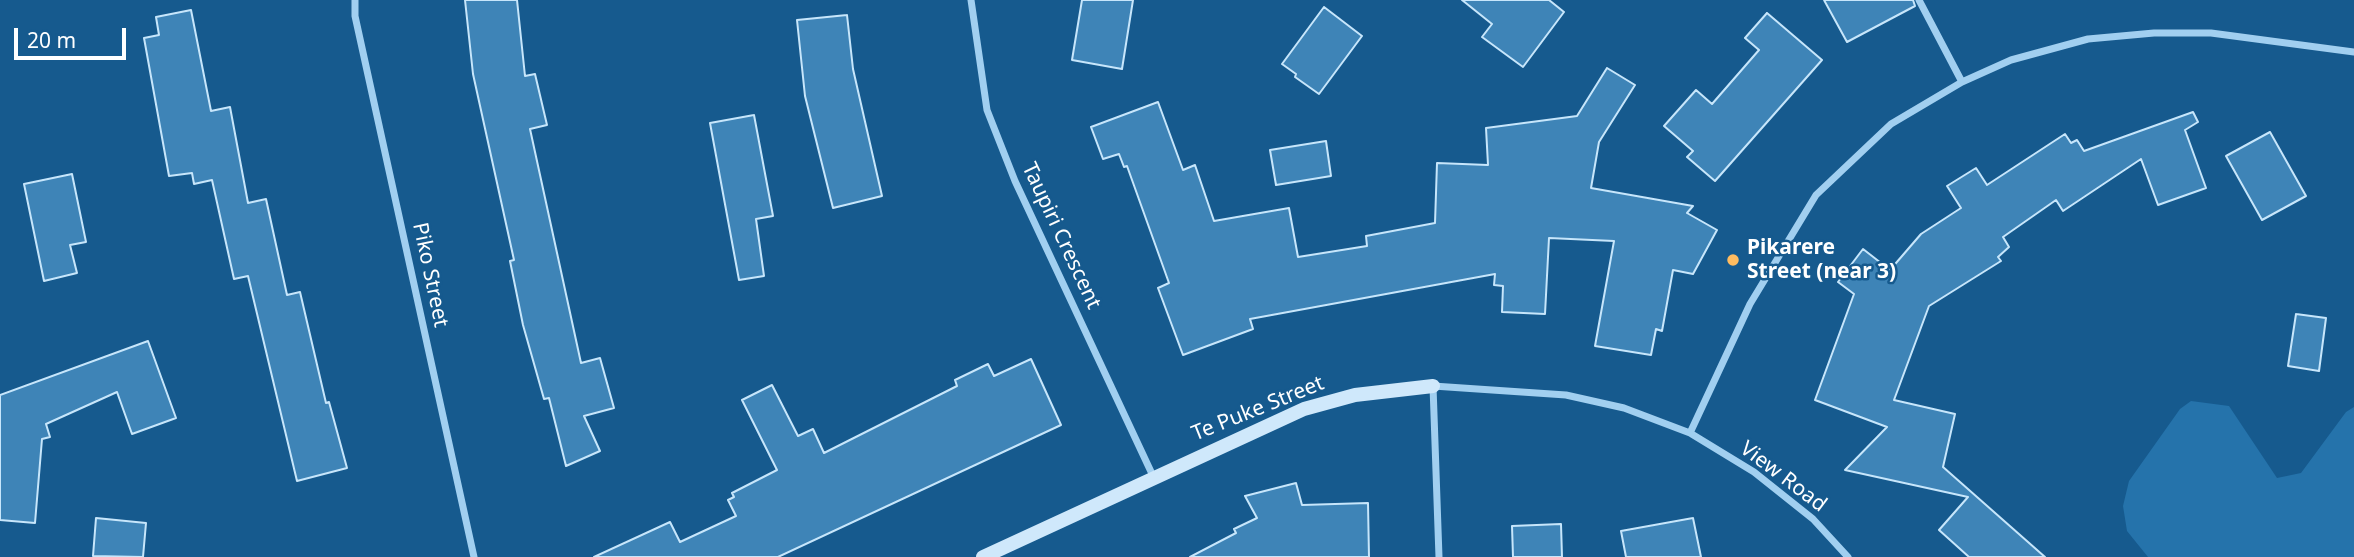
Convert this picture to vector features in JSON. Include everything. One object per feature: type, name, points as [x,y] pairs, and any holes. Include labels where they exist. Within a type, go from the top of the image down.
[{"type":"street","name":"Piko Street","points":[[355,0],[355,16],[474,557]]},
{"type":"street","name":"Taupiri Crescent","points":[[971,0],[988,110],[1015,181],[1153,477]]},
{"type":"street","points":[[1919,0],[1962,82]]},
{"type":"street","points":[[1690,433],[1750,304],[1816,195],[1891,124],[1962,82],[2011,60],[2088,39],[2154,33],[2211,33],[2354,52]]},
{"type":"street","name":"Te Puke Street","points":[[983,557],[1304,409],[1355,395],[1433,386],[1566,395],[1625,408],[1690,433]]},
{"type":"street","points":[[1433,386],[1439,557]]},
{"type":"street","name":"View Road","points":[[1690,433],[1755,472],[1813,519],[1848,557]]},
{"type":"shaded area","points":[[2191,401],[2229,406],[2277,478],[2301,473],[2346,412],[2354,407],[2354,557],[2148,557],[2127,531],[2123,506],[2129,481],[2180,409]]},
{"type":"building","points":[[465,0],[517,0],[525,76],[535,74],[547,125],[530,129],[581,363],[600,358],[614,408],[584,416],[600,451],[566,466],[549,398],[544,399],[523,325],[510,261],[514,260],[473,74]]},
{"type":"building","points":[[1082,0],[1133,0],[1122,69],[1072,60]]},
{"type":"building","points":[[1462,0],[1549,0],[1564,12],[1523,67],[1482,37],[1492,24]]},
{"type":"building","points":[[1824,0],[1913,0],[1915,6],[1847,42]]},
{"type":"building","points":[[1324,7],[1362,36],[1319,94],[1282,64]]},
{"type":"building","points":[[191,10],[211,111],[230,107],[248,203],[266,199],[287,295],[300,292],[326,403],[329,402],[347,468],[297,481],[248,276],[234,279],[212,180],[194,184],[192,173],[169,176],[144,38],[159,35],[156,17]]},
{"type":"building","points":[[1767,13],[1822,60],[1715,181],[1687,157],[1693,151],[1664,126],[1696,90],[1712,104],[1759,50],[1745,38]]},
{"type":"building","points":[[847,15],[853,69],[882,196],[833,208],[805,96],[797,20]]},
{"type":"building","points":[[1607,68],[1635,85],[1599,142],[1591,188],[1693,206],[1687,213],[1717,230],[1693,274],[1673,270],[1662,331],[1656,329],[1651,355],[1595,346],[1614,241],[1549,238],[1545,314],[1502,312],[1503,286],[1494,285],[1495,274],[1250,319],[1253,329],[1183,355],[1158,288],[1169,283],[1127,166],[1124,167],[1119,154],[1103,159],[1091,127],[1158,102],[1183,170],[1195,165],[1214,221],[1289,208],[1298,257],[1367,246],[1366,236],[1435,223],[1437,163],[1488,165],[1486,128],[1577,116]]},
{"type":"building","points":[[2193,112],[2198,122],[2185,130],[2206,188],[2158,205],[2141,159],[2063,211],[2056,200],[2003,237],[2009,247],[1998,257],[2001,261],[1929,306],[1894,400],[1955,414],[1943,467],[2045,557],[1969,557],[1939,530],[1968,497],[1845,470],[1887,427],[1815,400],[1854,294],[1838,282],[1863,249],[1890,270],[1921,234],[1961,208],[1947,186],[1976,168],[1987,185],[2065,134],[2071,143],[2077,140],[2084,151]]},
{"type":"building","points":[[754,115],[773,216],[756,219],[764,276],[739,280],[710,123]]},
{"type":"building","points":[[2270,132],[2306,196],[2262,220],[2226,156]]},
{"type":"building","points":[[1326,141],[1331,176],[1276,185],[1270,150]]},
{"type":"building","points":[[72,174],[86,242],[70,245],[77,273],[44,281],[24,184]]},
{"type":"building","points":[[2296,314],[2326,318],[2319,371],[2288,366]]},
{"type":"building","points":[[148,341],[176,418],[132,434],[117,392],[46,424],[50,437],[42,439],[35,523],[0,520],[0,395]]},
{"type":"building","points":[[1031,359],[1061,425],[778,557],[594,557],[670,522],[680,542],[736,516],[728,500],[734,497],[732,493],[777,470],[742,400],[772,385],[798,436],[813,429],[824,453],[957,386],[955,380],[988,364],[994,376]]},
{"type":"building","points":[[1296,483],[1302,505],[1368,503],[1369,557],[1190,557],[1236,533],[1234,529],[1257,518],[1245,496]]},
{"type":"building","points":[[96,518],[146,523],[143,557],[93,556]]},
{"type":"building","points":[[1693,518],[1701,557],[1626,557],[1621,531]]},
{"type":"building","points":[[1561,524],[1562,557],[1513,557],[1512,526]]},
{"type":"place","name":"Pikarere Street (near 3)","points":[[1733,260]]}]
